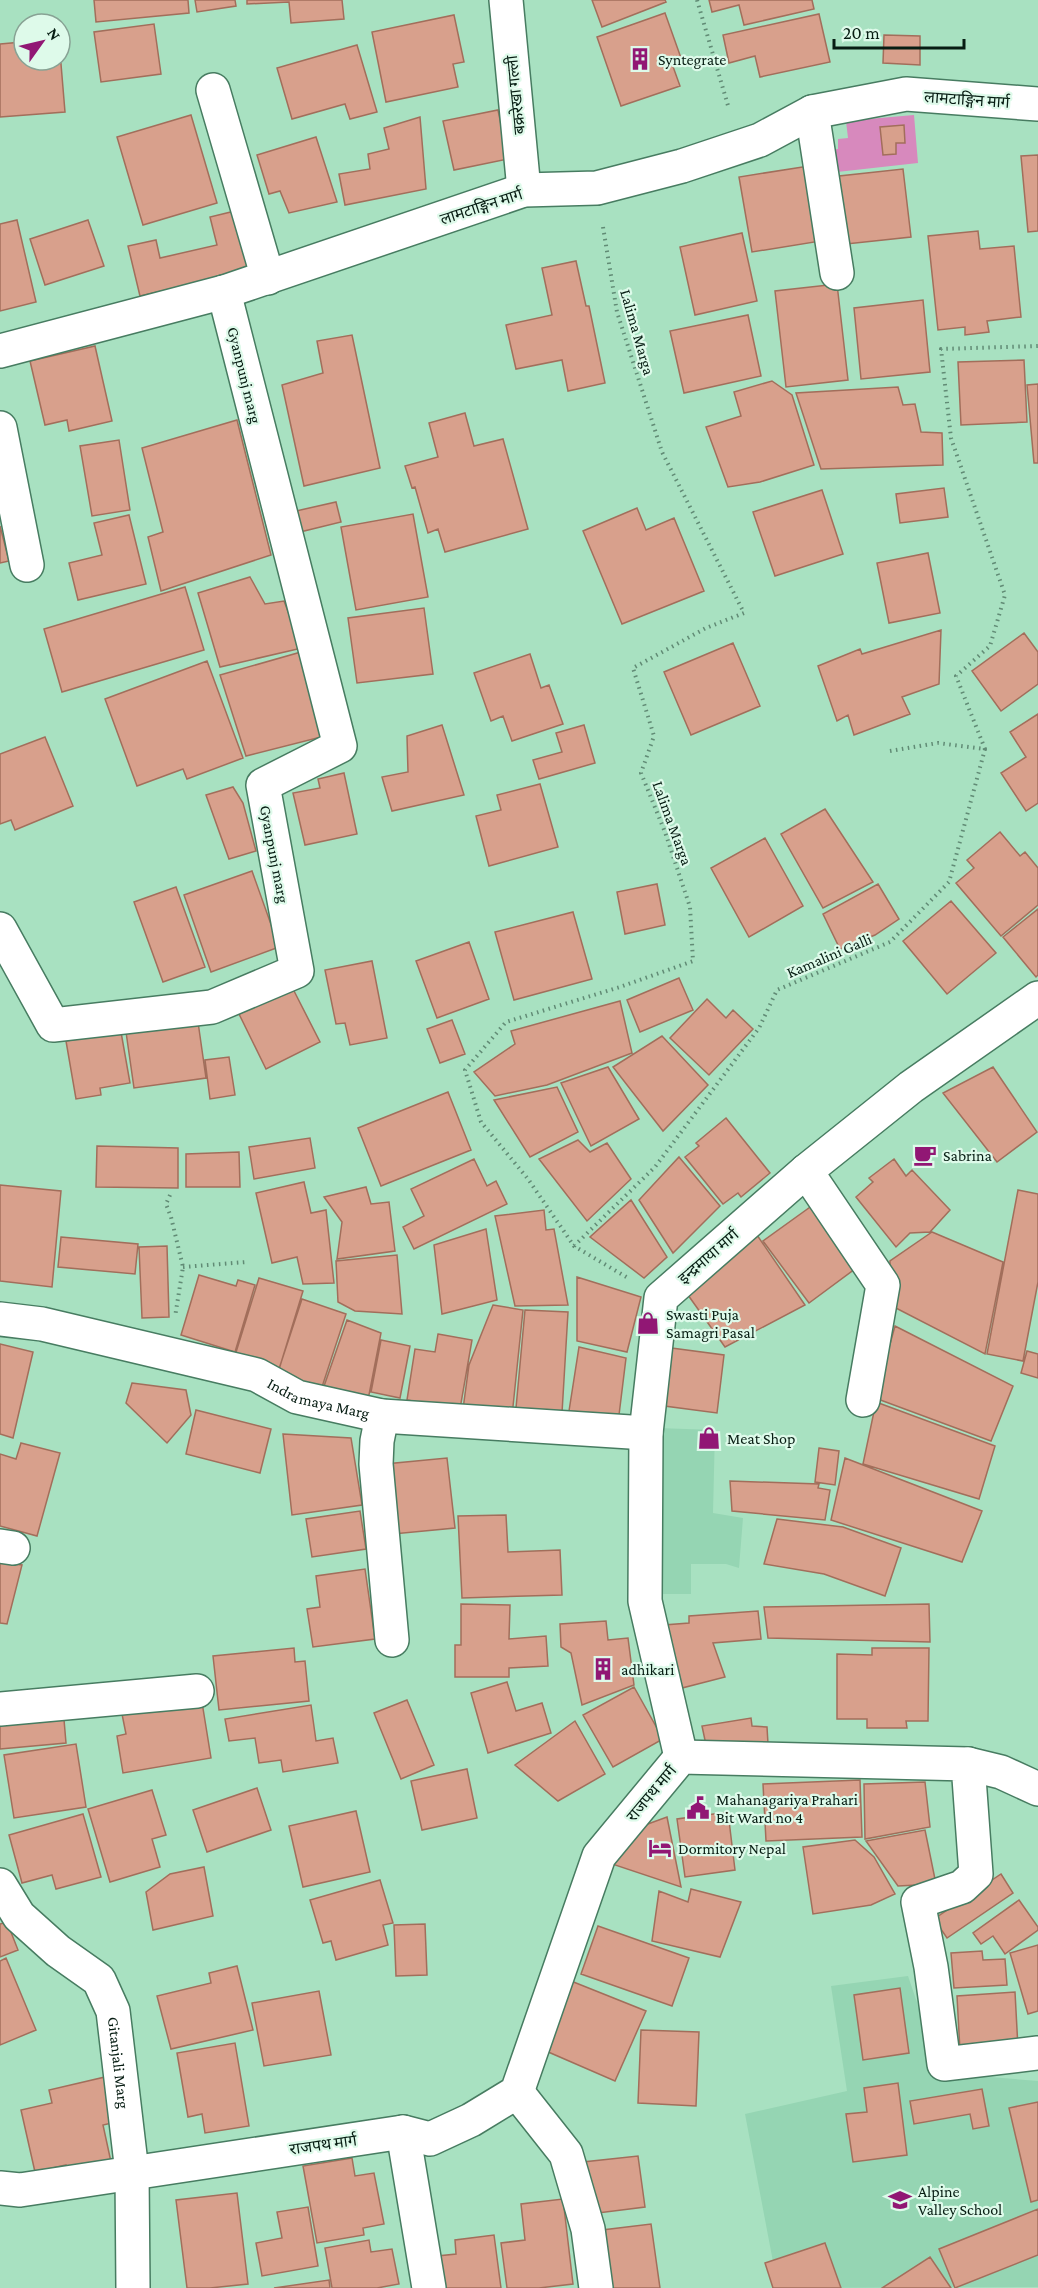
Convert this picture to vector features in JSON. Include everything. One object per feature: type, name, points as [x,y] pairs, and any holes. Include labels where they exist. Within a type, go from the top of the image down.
[{"type":"street","name":"बक्ररेखा गल्ली","points":[[506,0],[524,190]]},
{"type":"street","points":[[213,90],[268,278]]},
{"type":"street","name":"लामटाङ्गिन मार्ग","points":[[0,351],[224,292],[524,190],[597,188],[682,166],[760,140],[812,112],[906,94],[1038,104]]},
{"type":"street","points":[[812,112],[837,273]]},
{"type":"street","name":"Gyanpunj marg","points":[[0,929],[54,1025],[213,1007],[297,971],[263,785],[340,746],[224,292]]},
{"type":"street","points":[[0,428],[27,565]]},
{"type":"street","name":"इन्द्रमाया मार्ग","points":[[661,1298],[806,1171],[911,1087],[1038,999]]},
{"type":"street","points":[[806,1171],[883,1285],[863,1400]]},
{"type":"street","points":[[661,1298],[646,1433],[645,1601],[681,1757]]},
{"type":"street","name":"Indramaya Marg","points":[[0,1320],[42,1324],[257,1375],[297,1397],[382,1416],[646,1433]]},
{"type":"street","points":[[382,1416],[377,1441],[376,1464],[392,1640]]},
{"type":"street","points":[[0,1709],[197,1691]]},
{"type":"street","name":"राजपथ मार्ग","points":[[0,2188],[20,2190],[403,2132],[430,2139],[471,2120],[517,2092],[599,1856],[681,1757],[968,1764],[1001,1772],[1038,1789]]},
{"type":"street","points":[[968,1764],[976,1875],[962,1887],[918,1902],[931,1967],[944,2064],[1038,2053]]},
{"type":"street","name":"Gitanjali Marg","points":[[0,1885],[19,1916],[58,1951],[99,1980],[113,2011],[132,2172],[133,2288]]},
{"type":"street","points":[[517,2092],[566,2154],[588,2229],[596,2288]]},
{"type":"street","points":[[403,2132],[429,2288]]},
{"type":"path","points":[[697,0],[732,120],[760,140]]},
{"type":"path","name":"Lalima Marga","points":[[597,188],[617,312],[662,452],[744,613],[706,628],[633,668],[654,736],[641,773],[665,832],[690,907],[693,961],[620,987],[506,1022],[465,1070],[481,1122],[528,1179],[573,1246],[661,1298]]},
{"type":"path","points":[[890,751],[938,743],[985,750],[956,676],[990,646],[1005,595],[951,438],[941,349],[1038,346]]},
{"type":"path","name":"Kamalini Galli","points":[[573,1246],[655,1167],[759,1028],[777,990],[890,942],[949,882],[985,750]]},
{"type":"path","points":[[170,1195],[166,1204],[183,1267],[173,1333],[191,1360]]},
{"type":"path","points":[[183,1267],[246,1262]]},
{"type":"shaded area","points":[[914,115],[918,163],[828,173],[825,150],[838,149],[838,139],[848,138],[846,121]]},
{"type":"shaded area","points":[[657,1428],[715,1430],[713,1513],[743,1518],[739,1568],[726,1564],[691,1564],[691,1594],[660,1594]]},
{"type":"shaded area","name":"Alpine Valley School","points":[[908,1976],[941,2073],[1038,2081],[1038,2287],[778,2288],[745,2114],[847,2091],[831,1986]]},
{"type":"building","points":[[94,0],[188,0],[189,13],[96,22]]},
{"type":"building","points":[[195,0],[235,0],[236,6],[197,12]]},
{"type":"building","points":[[247,0],[342,0],[344,19],[291,23],[289,2],[247,4]]},
{"type":"building","points":[[592,0],[665,0],[666,2],[602,27]]},
{"type":"building","points":[[709,0],[812,0],[814,9],[744,25],[739,5],[712,12]]},
{"type":"building","name":"Syntegrate","points":[[665,13],[681,58],[671,61],[680,86],[621,106],[597,37]]},
{"type":"building","points":[[819,14],[830,62],[760,77],[755,56],[729,63],[723,35]]},
{"type":"building","points":[[454,15],[464,62],[453,64],[458,87],[386,102],[372,32]]},
{"type":"building","points":[[154,24],[161,74],[101,82],[94,32]]},
{"type":"building","points":[[884,35],[920,36],[920,65],[883,63]]},
{"type":"building","points":[[12,43],[12,72],[62,72],[65,112],[0,117],[0,44]]},
{"type":"building","points":[[357,45],[377,112],[350,119],[345,104],[292,119],[277,68]]},
{"type":"building","points":[[498,110],[508,159],[454,170],[443,121]]},
{"type":"building","points":[[191,115],[217,203],[143,225],[117,137]]},
{"type":"building","points":[[420,117],[426,189],[345,205],[339,174],[370,169],[368,154],[389,149],[384,128]]},
{"type":"building","points":[[904,125],[905,143],[896,143],[896,154],[883,155],[880,127]]},
{"type":"building","points":[[316,137],[337,202],[289,213],[280,191],[269,194],[257,155]]},
{"type":"building","points":[[1038,155],[1038,231],[1028,232],[1021,156]]},
{"type":"building","points":[[815,165],[827,240],[752,252],[739,177]]},
{"type":"building","points":[[903,169],[911,237],[837,245],[830,177]]},
{"type":"building","points":[[235,211],[249,271],[140,296],[128,246],[156,240],[160,258],[217,245],[210,217]]},
{"type":"building","points":[[17,220],[36,302],[0,311],[0,224]]},
{"type":"building","points":[[88,220],[104,266],[45,285],[30,239]]},
{"type":"building","points":[[978,231],[980,249],[1014,246],[1021,317],[987,321],[989,332],[965,335],[965,327],[938,330],[928,236]]},
{"type":"building","points":[[742,233],[757,301],[695,315],[680,247]]},
{"type":"building","points":[[576,261],[586,306],[589,306],[605,383],[568,391],[562,360],[516,369],[506,325],[552,315],[542,268]]},
{"type":"building","points":[[837,284],[848,380],[786,387],[775,291]]},
{"type":"building","points":[[923,300],[930,372],[861,379],[854,308]]},
{"type":"building","points":[[748,315],[761,376],[684,393],[670,331]]},
{"type":"building","points":[[352,335],[380,468],[304,486],[282,385],[323,373],[317,341]]},
{"type":"building","points":[[95,346],[112,421],[69,431],[67,420],[45,425],[30,361]]},
{"type":"building","points":[[1024,360],[1027,422],[961,425],[958,362]]},
{"type":"building","points":[[772,381],[792,395],[814,465],[760,482],[728,487],[706,427],[741,416],[734,392]]},
{"type":"building","points":[[1038,384],[1038,463],[1034,463],[1027,385]]},
{"type":"building","points":[[898,387],[903,405],[915,404],[921,432],[942,433],[943,465],[821,469],[796,393]]},
{"type":"building","points":[[465,413],[474,446],[503,439],[528,529],[445,552],[438,529],[428,533],[415,487],[412,488],[405,466],[438,457],[429,423]]},
{"type":"building","points":[[237,420],[271,555],[161,591],[148,537],[163,532],[142,448]]},
{"type":"building","points":[[119,440],[130,510],[92,516],[80,446]]},
{"type":"building","points":[[944,488],[948,517],[900,523],[896,494]]},
{"type":"building","points":[[822,490],[843,554],[775,576],[753,512]]},
{"type":"building","points":[[336,502],[341,522],[300,532],[296,511]]},
{"type":"building","points":[[637,508],[646,530],[674,518],[704,591],[622,624],[583,531]]},
{"type":"building","points":[[413,514],[428,597],[356,610],[341,527]]},
{"type":"building","points":[[129,515],[146,584],[78,600],[69,563],[102,555],[94,523]]},
{"type":"building","points":[[0,526],[9,561],[0,563]]},
{"type":"building","points":[[928,553],[940,613],[889,623],[877,563]]},
{"type":"building","points":[[250,577],[265,604],[284,601],[302,648],[220,667],[198,593]]},
{"type":"building","points":[[185,587],[204,650],[62,692],[44,629]]},
{"type":"building","points":[[424,608],[433,674],[357,683],[348,618]]},
{"type":"building","points":[[941,630],[939,684],[902,697],[910,714],[854,735],[848,715],[837,721],[818,666],[860,649],[862,654]]},
{"type":"building","points":[[1024,633],[1038,652],[1038,684],[1001,711],[972,671]]},
{"type":"building","points":[[733,643],[760,706],[691,735],[664,672]]},
{"type":"building","points":[[301,652],[325,736],[246,756],[220,675]]},
{"type":"building","points":[[530,654],[541,688],[549,685],[563,724],[512,741],[503,716],[491,721],[474,673]]},
{"type":"building","points":[[207,661],[243,758],[187,779],[183,769],[137,786],[105,699]]},
{"type":"building","points":[[1038,714],[1038,803],[1026,811],[1001,773],[1026,757],[1010,732]]},
{"type":"building","points":[[442,725],[464,795],[392,811],[382,777],[408,772],[407,736]]},
{"type":"building","points":[[584,725],[595,763],[539,779],[533,760],[562,752],[556,733]]},
{"type":"building","points":[[45,737],[73,806],[15,830],[11,820],[0,824],[0,754]]},
{"type":"building","points":[[344,773],[357,834],[305,845],[293,793],[320,788],[318,779]]},
{"type":"building","points":[[540,784],[558,847],[489,866],[476,816],[501,810],[497,795]]},
{"type":"building","points":[[233,787],[243,803],[256,851],[229,859],[206,795]]},
{"type":"building","points":[[825,809],[873,882],[823,908],[781,834]]},
{"type":"building","points":[[1000,832],[1020,856],[1025,852],[1038,868],[1038,905],[1001,936],[956,883],[974,868],[967,860]]},
{"type":"building","points":[[765,838],[803,906],[749,937],[711,868]]},
{"type":"building","points":[[252,871],[279,947],[211,972],[184,895]]},
{"type":"building","points":[[657,884],[665,925],[625,934],[617,892]]},
{"type":"building","points":[[878,884],[899,919],[875,935],[840,949],[823,914]]},
{"type":"building","points":[[176,887],[205,967],[163,982],[134,902]]},
{"type":"building","points":[[951,901],[996,953],[947,994],[903,941]]},
{"type":"building","points":[[1038,909],[1038,975],[1036,977],[1003,937]]},
{"type":"building","points":[[573,912],[592,979],[514,1000],[495,932]]},
{"type":"building","points":[[469,942],[489,999],[437,1018],[416,961]]},
{"type":"building","points":[[372,961],[387,1038],[350,1045],[345,1023],[336,1024],[325,970]]},
{"type":"building","points":[[679,978],[693,1010],[640,1032],[627,1000]]},
{"type":"building","points":[[292,987],[320,1042],[266,1069],[239,1014]]},
{"type":"building","points":[[707,999],[726,1018],[733,1010],[753,1029],[709,1075],[670,1038]]},
{"type":"building","points":[[620,1001],[632,1053],[547,1085],[495,1096],[474,1072],[515,1044],[511,1031]]},
{"type":"building","points":[[452,1020],[465,1054],[440,1063],[427,1029]]},
{"type":"building","points":[[198,1022],[206,1078],[134,1088],[126,1032]]},
{"type":"building","points":[[121,1032],[130,1083],[100,1088],[101,1095],[76,1099],[66,1041]]},
{"type":"building","points":[[662,1036],[708,1085],[663,1131],[613,1067]]},
{"type":"building","points":[[229,1057],[235,1095],[210,1099],[205,1060]]},
{"type":"building","points":[[608,1067],[639,1119],[591,1146],[561,1083]]},
{"type":"building","points":[[993,1067],[1037,1132],[997,1162],[943,1093]]},
{"type":"building","points":[[557,1087],[578,1132],[530,1157],[494,1100]]},
{"type":"building","points":[[448,1092],[471,1150],[381,1186],[358,1128]]},
{"type":"building","points":[[726,1118],[770,1173],[741,1197],[738,1193],[723,1204],[685,1157],[699,1146],[696,1143]]},
{"type":"building","points":[[310,1138],[315,1168],[254,1179],[249,1147]]},
{"type":"building","points":[[578,1140],[590,1152],[607,1143],[631,1179],[587,1221],[539,1159]]},
{"type":"building","points":[[97,1146],[178,1148],[178,1188],[96,1187]]},
{"type":"building","points":[[239,1152],[240,1187],[186,1187],[186,1154]]},
{"type":"building","points":[[679,1157],[720,1206],[673,1253],[639,1200]]},
{"type":"building","points":[[474,1159],[487,1186],[496,1181],[507,1204],[414,1249],[403,1227],[424,1216],[411,1189]]},
{"type":"building","points":[[894,1159],[906,1176],[912,1170],[950,1210],[930,1232],[910,1233],[896,1247],[856,1197],[873,1182],[869,1178]]},
{"type":"building","points":[[304,1182],[311,1213],[326,1210],[334,1283],[303,1284],[297,1257],[272,1263],[256,1193]]},
{"type":"building","points":[[0,1185],[61,1191],[52,1287],[0,1281]]},
{"type":"building","points":[[366,1187],[371,1204],[389,1202],[395,1251],[337,1259],[342,1222],[324,1197]]},
{"type":"building","points":[[1018,1190],[1038,1194],[1038,1282],[1023,1361],[987,1354]]},
{"type":"building","points":[[631,1200],[667,1257],[644,1278],[590,1237]]},
{"type":"building","points":[[813,1205],[859,1266],[809,1303],[763,1241]]},
{"type":"building","points":[[544,1210],[546,1230],[554,1229],[568,1305],[515,1306],[495,1216]]},
{"type":"building","points":[[486,1229],[497,1300],[442,1314],[434,1245]]},
{"type":"building","points":[[932,1232],[1003,1262],[985,1354],[890,1305],[890,1261]]},
{"type":"building","points":[[757,1235],[805,1305],[725,1347],[688,1295]]},
{"type":"building","points":[[61,1237],[138,1244],[135,1274],[58,1267]]},
{"type":"building","points":[[167,1246],[169,1317],[142,1318],[139,1247]]},
{"type":"building","points":[[397,1255],[402,1314],[355,1311],[338,1302],[336,1261]]},
{"type":"building","points":[[199,1275],[236,1286],[238,1280],[255,1285],[235,1352],[181,1335]]},
{"type":"building","points":[[577,1277],[641,1297],[627,1352],[577,1341]]},
{"type":"building","points":[[259,1278],[303,1291],[277,1376],[233,1362]]},
{"type":"building","points":[[302,1299],[346,1314],[319,1396],[275,1381]]},
{"type":"building","points":[[493,1305],[523,1310],[512,1416],[463,1409],[469,1365]]},
{"type":"building","points":[[525,1310],[568,1312],[562,1413],[516,1408]]},
{"type":"building","points":[[347,1320],[381,1333],[368,1400],[322,1392]]},
{"type":"building","points":[[895,1326],[1013,1386],[991,1441],[875,1398]]},
{"type":"building","points":[[438,1334],[472,1340],[460,1409],[407,1400],[415,1349],[435,1352]]},
{"type":"building","points":[[381,1340],[410,1346],[400,1398],[371,1392]]},
{"type":"building","points":[[0,1344],[33,1352],[13,1438],[0,1434]]},
{"type":"building","points":[[579,1347],[626,1358],[619,1415],[569,1411]]},
{"type":"building","points":[[664,1347],[724,1355],[717,1413],[657,1405]]},
{"type":"building","points":[[1027,1351],[1038,1354],[1038,1378],[1021,1373]]},
{"type":"building","points":[[132,1383],[186,1390],[191,1415],[167,1443],[126,1403]]},
{"type":"building","points":[[876,1402],[995,1446],[979,1499],[863,1464]]},
{"type":"building","points":[[196,1410],[271,1429],[260,1473],[186,1454]]},
{"type":"building","points":[[283,1434],[351,1438],[362,1505],[292,1515]]},
{"type":"building","points":[[21,1443],[60,1453],[37,1536],[0,1526],[0,1454],[16,1459]]},
{"type":"building","points":[[819,1448],[839,1451],[835,1485],[815,1482]]},
{"type":"building","points":[[447,1458],[455,1528],[393,1534],[385,1464]]},
{"type":"building","points":[[845,1458],[982,1511],[962,1562],[831,1520]]},
{"type":"building","points":[[730,1481],[819,1484],[818,1488],[830,1490],[825,1520],[732,1511]]},
{"type":"building","points":[[360,1511],[366,1549],[312,1557],[306,1519]]},
{"type":"building","points":[[506,1515],[508,1552],[560,1550],[562,1595],[462,1598],[458,1516]]},
{"type":"building","points":[[777,1519],[843,1527],[901,1548],[885,1596],[824,1574],[764,1564]]},
{"type":"building","points":[[0,1562],[22,1565],[7,1624],[0,1623]]},
{"type":"building","points":[[365,1569],[375,1639],[313,1647],[307,1609],[320,1607],[316,1576]]},
{"type":"building","points":[[461,1604],[510,1605],[509,1639],[546,1636],[548,1666],[509,1668],[509,1677],[455,1677],[455,1645],[461,1645]]},
{"type":"building","points":[[929,1604],[930,1642],[768,1638],[764,1607]]},
{"type":"building","points":[[758,1611],[761,1639],[713,1643],[725,1677],[682,1688],[664,1625],[689,1623],[689,1616]]},
{"type":"building","name":"adhikari","points":[[606,1621],[608,1640],[628,1638],[634,1685],[582,1705],[571,1653],[561,1647],[560,1624]]},
{"type":"building","points":[[294,1648],[295,1662],[305,1661],[309,1701],[219,1710],[213,1656]]},
{"type":"building","points":[[872,1648],[929,1648],[928,1721],[906,1721],[907,1728],[867,1728],[867,1719],[837,1719],[837,1654],[872,1655]]},
{"type":"building","points":[[507,1682],[516,1711],[542,1703],[551,1733],[488,1753],[471,1693]]},
{"type":"building","points":[[634,1687],[663,1739],[613,1767],[583,1715]]},
{"type":"building","points":[[201,1696],[211,1758],[123,1773],[117,1736],[126,1734],[121,1709]]},
{"type":"building","points":[[407,1700],[434,1765],[401,1779],[374,1713]]},
{"type":"building","points":[[311,1705],[316,1741],[333,1738],[338,1763],[283,1772],[281,1760],[259,1763],[255,1738],[229,1741],[225,1719]]},
{"type":"building","points":[[63,1708],[66,1743],[0,1749],[0,1713]]},
{"type":"building","points":[[751,1718],[752,1726],[767,1727],[768,1744],[706,1745],[702,1726]]},
{"type":"building","points":[[575,1721],[605,1774],[558,1801],[515,1765]]},
{"type":"building","points":[[76,1744],[86,1807],[14,1818],[4,1755]]},
{"type":"building","points":[[467,1769],[477,1818],[422,1830],[411,1781]]},
{"type":"building","points":[[860,1780],[862,1837],[766,1841],[763,1784]]},
{"type":"building","points":[[925,1782],[930,1827],[865,1839],[864,1784]]},
{"type":"building","points":[[257,1788],[271,1830],[207,1852],[193,1810]]},
{"type":"building","points":[[152,1790],[166,1835],[152,1839],[160,1867],[110,1882],[88,1809]]},
{"type":"building","points":[[356,1811],[370,1872],[303,1887],[289,1826]]},
{"type":"building","points":[[728,1812],[735,1870],[685,1877],[677,1819]]},
{"type":"building","points":[[83,1814],[101,1877],[56,1889],[52,1875],[22,1883],[9,1835]]},
{"type":"building","points":[[667,1817],[681,1887],[603,1861],[626,1832]]},
{"type":"building","points":[[925,1830],[936,1884],[898,1886],[866,1841]]},
{"type":"building","points":[[855,1840],[874,1857],[895,1894],[871,1905],[813,1914],[803,1847]]},
{"type":"building","points":[[204,1867],[213,1916],[153,1930],[146,1892],[170,1874]]},
{"type":"building","points":[[1001,1874],[1013,1893],[947,1938],[934,1919]]},
{"type":"building","points":[[380,1880],[393,1923],[383,1925],[388,1945],[336,1960],[331,1941],[323,1943],[310,1900]]},
{"type":"building","points":[[691,1889],[741,1902],[720,1957],[652,1941],[659,1891],[688,1902]]},
{"type":"building","points":[[1019,1900],[1038,1930],[1005,1954],[993,1936],[981,1944],[973,1933]]},
{"type":"building","points":[[7,1922],[18,1950],[0,1957],[0,1924]]},
{"type":"building","points":[[425,1924],[427,1975],[396,1976],[394,1925]]},
{"type":"building","points":[[598,1926],[689,1958],[672,2006],[581,1974]]},
{"type":"building","points":[[1038,1945],[1038,2011],[1028,2014],[1010,1953]]},
{"type":"building","points":[[982,1951],[983,1960],[1005,1959],[1007,1985],[954,1988],[951,1953]]},
{"type":"building","points":[[6,1958],[36,2030],[0,2045],[0,1961]]},
{"type":"building","points":[[237,1966],[253,2030],[171,2049],[157,1996],[211,1983],[209,1973]]},
{"type":"building","points":[[571,1981],[646,2011],[615,2081],[546,2051]]},
{"type":"building","points":[[900,1988],[909,2053],[863,2060],[854,1995]]},
{"type":"building","points":[[319,1991],[331,2055],[264,2066],[252,2003]]},
{"type":"building","points":[[1015,1992],[1018,2048],[960,2051],[957,1996]]},
{"type":"building","points":[[641,2030],[699,2032],[696,2106],[638,2103]]},
{"type":"building","points":[[235,2043],[249,2126],[205,2133],[202,2114],[188,2117],[177,2053]]},
{"type":"building","points":[[105,2077],[116,2122],[103,2125],[111,2162],[68,2172],[66,2165],[35,2172],[21,2110],[52,2103],[49,2090]]},
{"type":"building","points":[[898,2083],[907,2155],[853,2162],[846,2114],[867,2112],[864,2088]]},
{"type":"building","points":[[982,2089],[989,2126],[973,2129],[970,2114],[914,2124],[910,2101]]},
{"type":"building","points":[[1038,2102],[1038,2200],[1031,2202],[1009,2108]]},
{"type":"building","points":[[638,2156],[645,2207],[590,2214],[583,2162]]},
{"type":"building","points":[[352,2158],[355,2176],[374,2173],[384,2224],[363,2228],[364,2235],[317,2243],[303,2166]]},
{"type":"building","points":[[237,2193],[248,2284],[187,2288],[176,2200]]},
{"type":"building","points":[[563,2199],[573,2284],[539,2288],[507,2288],[501,2243],[525,2240],[521,2204]]},
{"type":"building","points":[[308,2207],[318,2266],[262,2276],[256,2243],[282,2238],[277,2212]]},
{"type":"building","points":[[1038,2209],[1038,2255],[955,2288],[939,2249]]},
{"type":"building","points":[[651,2224],[660,2288],[602,2288],[594,2231]]},
{"type":"building","points":[[494,2235],[501,2288],[432,2288],[428,2257],[456,2254],[455,2240]]},
{"type":"building","points":[[369,2240],[371,2252],[392,2249],[399,2284],[377,2288],[332,2288],[325,2248]]},
{"type":"building","points":[[825,2243],[841,2288],[773,2288],[765,2263]]},
{"type":"building","points":[[930,2257],[951,2288],[882,2288]]},
{"type":"building","points":[[329,2280],[330,2288],[274,2288]]},
{"type":"place","name":"Syntegrate","points":[[640,59]]},
{"type":"place","name":"Sabrina","points":[[925,1155]]},
{"type":"place","name":"Swasti Puja Samagri Pasal","points":[[648,1323]]},
{"type":"place","name":"Meat Shop","points":[[709,1438]]},
{"type":"place","name":"adhikari","points":[[603,1669]]},
{"type":"place","name":"Mahanagariya Prahari Bit Ward no 4","points":[[698,1808]]},
{"type":"place","name":"Dormitory Nepal","points":[[660,1848]]},
{"type":"place","name":"Alpine Valley School","points":[[900,2200]]}]
